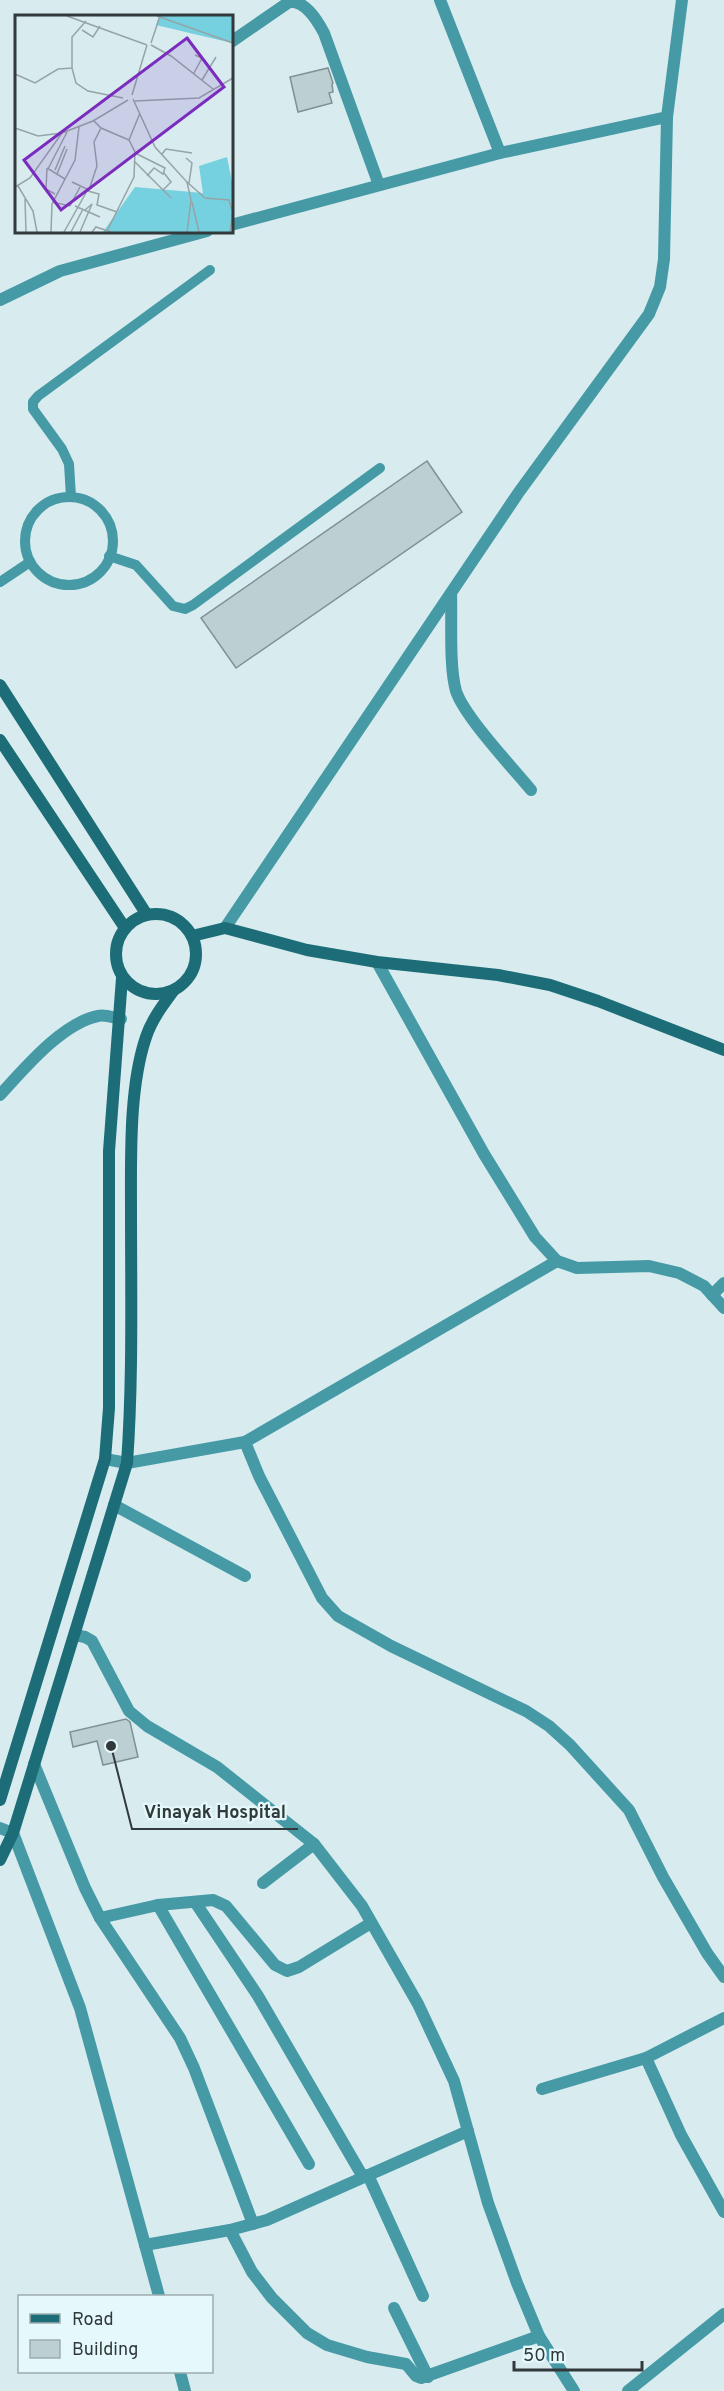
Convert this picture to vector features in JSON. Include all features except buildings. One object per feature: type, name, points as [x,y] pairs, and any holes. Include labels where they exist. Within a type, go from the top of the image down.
[{"type":"main road","points":[[0,685],[147,915]]},
{"type":"main road","points":[[0,740],[124,928]]},
{"type":"main road","points":[[160,914],[173,917],[184,925],[192,936],[196,951],[195,967],[187,981],[174,990],[159,995],[143,993],[131,987],[122,978],[115,953],[124,928],[147,915],[160,914]]},
{"type":"main road","points":[[192,936],[225,928],[307,950],[377,962],[498,975],[550,985],[598,1001],[724,1050]]},
{"type":"main road","points":[[0,1800],[105,1460],[109,1408],[110,1151],[121,1019],[122,978]]},
{"type":"main road","points":[[0,1860],[13,1833],[127,1463],[130,1409],[131,1151],[138,1070],[146,1036],[159,1009],[174,990]]},
{"type":"street","points":[[441,0],[500,153]]},
{"type":"street","points":[[225,928],[519,492],[649,314],[660,287],[664,259],[667,117],[683,0]]},
{"type":"street","points":[[232,41],[289,2],[301,3],[319,23],[324,33],[379,185]]},
{"type":"street","points":[[232,225],[500,153],[667,117]]},
{"type":"street","points":[[0,300],[60,271],[203,232]]},
{"type":"street","points":[[451,593],[456,692],[465,708],[531,790]]},
{"type":"street","points":[[377,962],[484,1154],[535,1237],[557,1262],[577,1268],[649,1266],[679,1273],[704,1286],[724,1308]]},
{"type":"street","points":[[0,1095],[54,1040],[82,1022],[100,1015],[121,1019]]},
{"type":"street","points":[[105,1460],[127,1463],[244,1442],[557,1262]]},
{"type":"street","points":[[712,1295],[724,1282]]},
{"type":"street","points":[[244,1442],[322,1598],[338,1616],[391,1646],[526,1711],[549,1726],[570,1745],[629,1810],[663,1877],[707,1953],[724,1977]]},
{"type":"street","points":[[114,1505],[245,1576]]},
{"type":"street","points":[[75,1635],[92,1641],[129,1710],[147,1726],[216,1767],[314,1844],[362,1906],[418,2004],[454,2081],[488,2203],[539,2336],[574,2391]]},
{"type":"street","points":[[34,1764],[85,1888],[100,1918],[180,2038],[194,2068],[253,2224]]},
{"type":"street","points":[[0,1828],[13,1833],[80,2008],[159,2295]]},
{"type":"street","points":[[263,1883],[314,1844]]},
{"type":"street","points":[[100,1918],[158,1905],[213,1900],[221,1902],[275,1965],[287,1971],[299,1967],[371,1923]]},
{"type":"street","points":[[195,1902],[258,1996],[365,2176],[423,2296]]},
{"type":"street","points":[[158,1905],[309,2164]]},
{"type":"street","points":[[542,2089],[646,2058],[724,2018]]},
{"type":"street","points":[[646,2058],[681,2135],[724,2212]]},
{"type":"street","points":[[145,2245],[230,2230],[267,2220],[468,2131]]},
{"type":"street","points":[[230,2230],[252,2272],[272,2298],[307,2332],[327,2345],[367,2357],[406,2364],[416,2376],[421,2378],[539,2336]]},
{"type":"street","points":[[394,2308],[428,2377]]},
{"type":"street","points":[[628,2391],[724,2314]]},
{"type":"street","points":[[180,2373],[185,2391]]},
{"type":"lane","points":[[71,497],[69,464],[62,449],[33,409],[33,402],[38,396],[210,270]]},
{"type":"lane","points":[[109,556],[136,565],[173,606],[185,609],[380,468]]},
{"type":"lane","points":[[71,497],[86,500],[99,508],[108,520],[112,535],[106,564],[96,575],[82,582],[68,585],[53,582],[40,574],[30,562],[25,536],[32,518],[46,503],[58,498],[71,497]]},
{"type":"lane","points":[[0,582],[30,562]]},
{"type":"place","name":"Vinayak Hospital","points":[[111,1746]]}]
